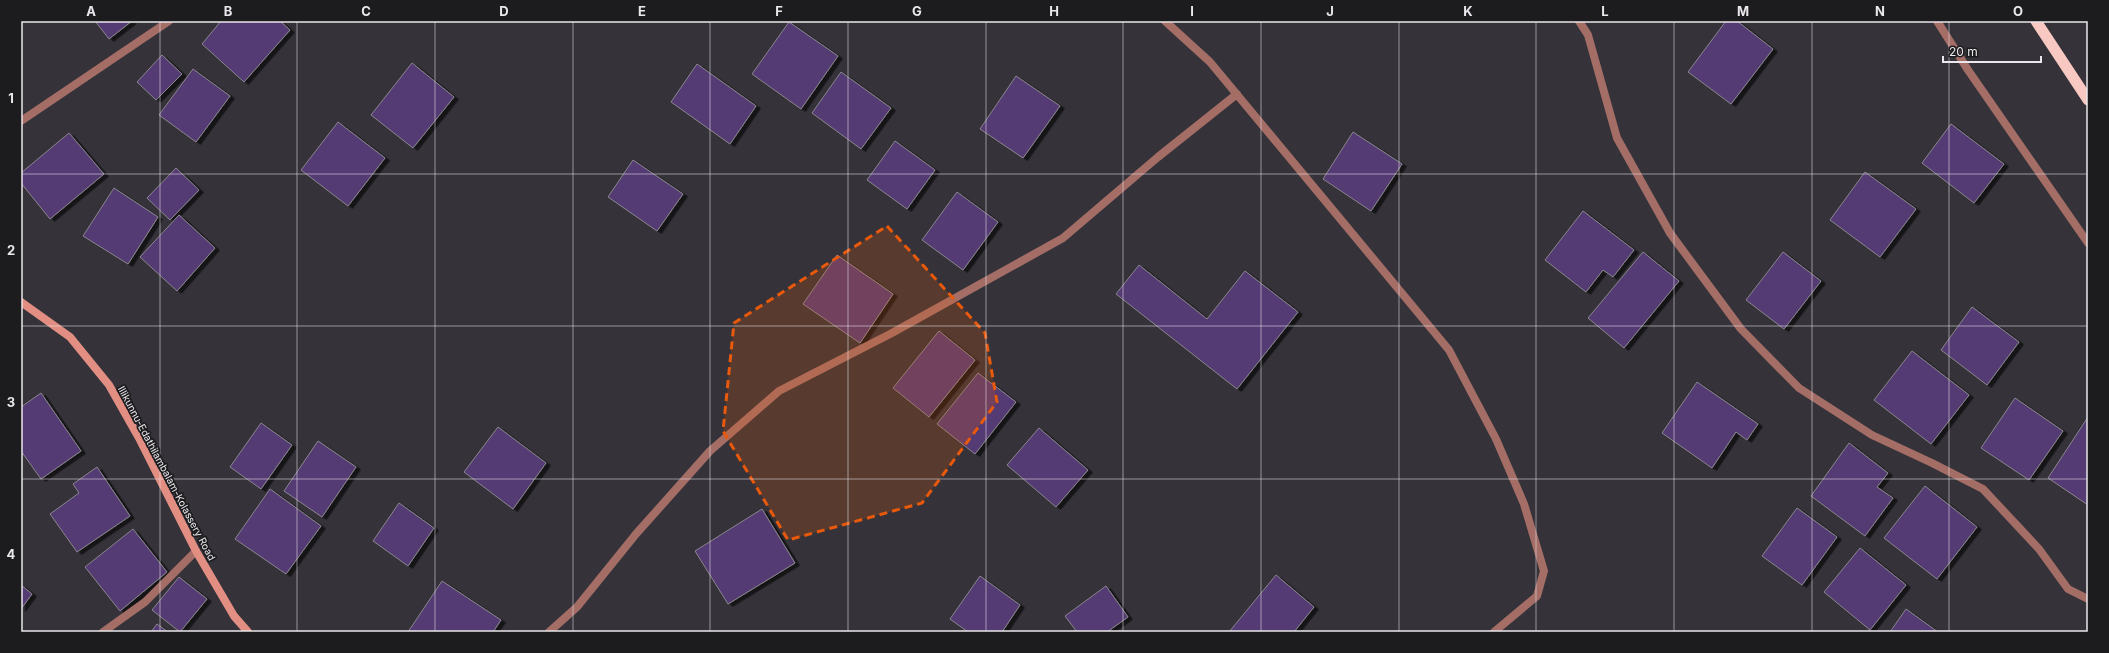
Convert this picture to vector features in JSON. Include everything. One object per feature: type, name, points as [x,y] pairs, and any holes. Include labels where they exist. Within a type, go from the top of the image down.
[{"type":"highway","points":[[2036,21],[2088,100]]},
{"type":"main road","name":"Illikunnu-Edathilambalam-Kolassery Road","points":[[21,302],[70,337],[109,385],[139,438],[196,551],[234,616],[248,632]]},
{"type":"street","points":[[21,121],[170,21]]},
{"type":"street","points":[[1166,21],[1210,62],[1449,350],[1496,439],[1524,504],[1544,571],[1537,596],[1494,632]]},
{"type":"street","points":[[1579,21],[1588,35],[1616,138],[1670,233],[1741,329],[1799,388],[1872,435],[1983,489],[2039,549],[2068,589],[2088,599]]},
{"type":"street","points":[[1937,21],[1968,70],[2088,243]]},
{"type":"street","points":[[549,632],[577,607],[636,534],[710,451],[779,391],[892,333],[1063,238],[1158,157],[1237,94]]},
{"type":"street","points":[[103,632],[145,602],[196,551]]},
{"type":"highlighted area","points":[[887,226],[985,333],[997,402],[922,503],[788,540],[723,431],[734,323]]},
{"type":"building","points":[[95,21],[132,21],[109,39]]},
{"type":"building","points":[[221,21],[280,21],[290,30],[244,82],[202,44]]},
{"type":"building","points":[[1726,21],[1737,21],[1773,49],[1731,104],[1688,72]]},
{"type":"building","points":[[789,22],[838,56],[801,109],[752,74]]},
{"type":"building","points":[[162,55],[182,74],[156,100],[137,82]]},
{"type":"building","points":[[412,63],[454,97],[413,148],[371,115]]},
{"type":"building","points":[[697,64],[756,106],[730,144],[671,102]]},
{"type":"building","points":[[193,69],[230,96],[196,142],[159,115]]},
{"type":"building","points":[[841,72],[891,108],[861,149],[812,113]]},
{"type":"building","points":[[1016,76],[1060,106],[1023,158],[980,129]]},
{"type":"building","points":[[338,122],[385,158],[348,206],[301,170]]},
{"type":"building","points":[[1951,124],[2004,164],[1974,203],[1922,163]]},
{"type":"building","points":[[1353,132],[1402,164],[1371,211],[1323,179]]},
{"type":"building","points":[[69,133],[104,174],[50,219],[21,183],[21,173]]},
{"type":"building","points":[[895,141],[935,170],[907,209],[867,180]]},
{"type":"building","points":[[633,160],[683,194],[657,231],[608,197]]},
{"type":"building","points":[[176,168],[199,190],[170,220],[147,198]]},
{"type":"building","points":[[1865,172],[1916,209],[1880,257],[1830,220]]},
{"type":"building","points":[[114,188],[158,217],[128,264],[83,236]]},
{"type":"building","points":[[957,192],[998,222],[963,270],[922,240]]},
{"type":"building","points":[[1583,211],[1634,250],[1613,277],[1603,270],[1586,292],[1545,260]]},
{"type":"building","points":[[179,215],[215,248],[177,291],[140,257]]},
{"type":"building","points":[[1643,252],[1679,281],[1624,348],[1588,318]]},
{"type":"building","points":[[1783,252],[1821,281],[1784,329],[1746,300]]},
{"type":"building","points":[[837,255],[893,294],[860,343],[803,304]]},
{"type":"building","points":[[1139,265],[1207,319],[1245,271],[1298,312],[1237,389],[1116,294]]},
{"type":"building","points":[[1972,307],[2019,342],[1987,385],[1941,350]]},
{"type":"building","points":[[939,331],[975,360],[929,417],[893,388]]},
{"type":"building","points":[[1912,351],[1969,395],[1931,444],[1874,400]]},
{"type":"building","points":[[978,373],[1016,402],[975,454],[937,424]]},
{"type":"building","points":[[1697,382],[1758,424],[1747,440],[1736,432],[1712,468],[1662,433]]},
{"type":"building","points":[[41,393],[81,451],[41,479],[21,451],[21,407]]},
{"type":"building","points":[[2015,398],[2063,431],[2029,480],[1981,448]]},
{"type":"building","points":[[2088,417],[2088,505],[2048,478]]},
{"type":"building","points":[[261,423],[292,445],[261,489],[230,467]]},
{"type":"building","points":[[498,427],[546,463],[513,509],[464,472]]},
{"type":"building","points":[[1039,428],[1088,470],[1056,507],[1007,465]]},
{"type":"building","points":[[318,441],[356,467],[322,517],[284,491]]},
{"type":"building","points":[[1849,443],[1888,473],[1877,487],[1893,498],[1865,536],[1811,496]]},
{"type":"building","points":[[97,467],[130,516],[77,552],[50,514],[79,493],[73,484]]},
{"type":"building","points":[[1925,486],[1977,527],[1937,579],[1884,538]]},
{"type":"building","points":[[270,489],[321,526],[286,574],[235,539]]},
{"type":"building","points":[[399,503],[434,528],[408,566],[373,541]]},
{"type":"building","points":[[1797,508],[1837,537],[1802,585],[1762,556]]},
{"type":"building","points":[[762,509],[795,563],[728,604],[695,551]]},
{"type":"building","points":[[133,529],[167,572],[120,611],[85,567]]},
{"type":"building","points":[[1860,548],[1906,585],[1870,630],[1824,592]]},
{"type":"building","points":[[1276,575],[1314,607],[1294,632],[1229,632]]},
{"type":"building","points":[[980,576],[1020,605],[1002,632],[968,632],[950,619]]},
{"type":"building","points":[[179,577],[207,599],[180,632],[152,610]]},
{"type":"building","points":[[442,581],[501,620],[493,632],[408,632]]},
{"type":"building","points":[[21,585],[32,594],[21,609]]},
{"type":"building","points":[[1106,586],[1128,617],[1107,632],[1077,632],[1065,616]]},
{"type":"building","points":[[1906,609],[1938,632],[1890,632]]},
{"type":"building","points":[[157,624],[168,632],[151,632]]}]
